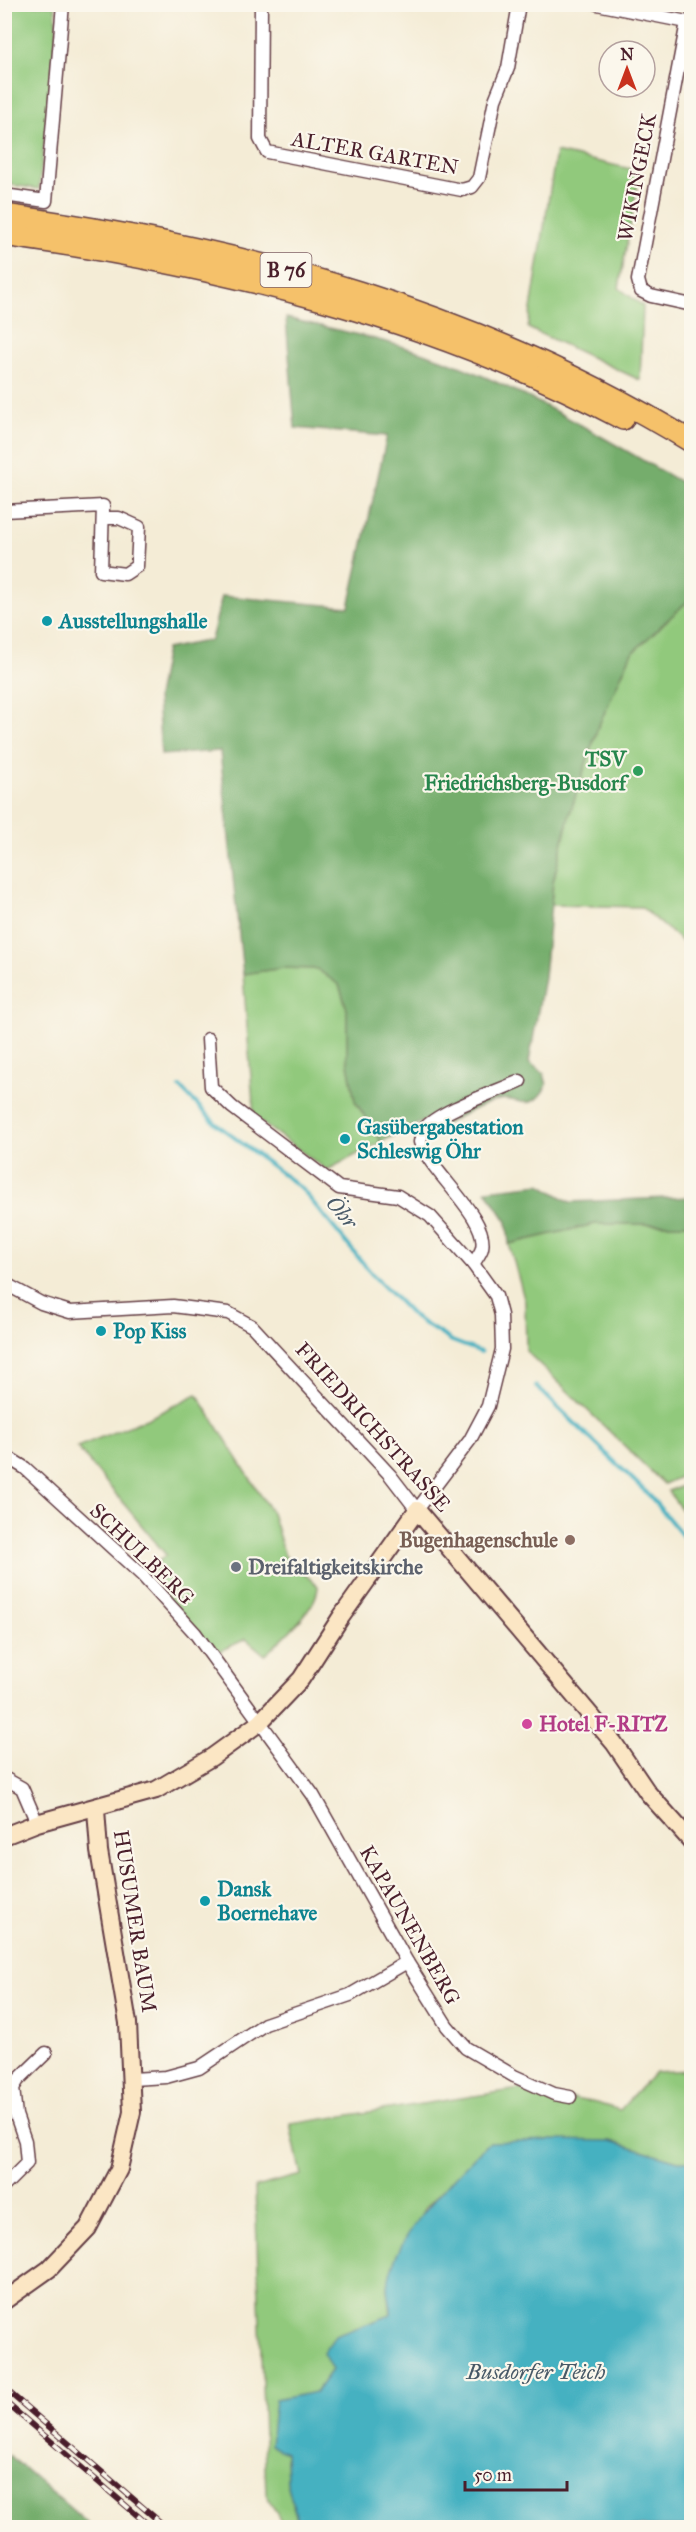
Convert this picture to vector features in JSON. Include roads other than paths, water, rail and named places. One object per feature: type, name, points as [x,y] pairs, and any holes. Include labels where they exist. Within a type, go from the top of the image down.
[{"type":"highway","name":"B 76","points":[[4,215],[118,243],[441,337],[603,408],[692,458]]},
{"type":"highway","name":"B 76","points":[[4,235],[118,243],[257,262],[380,297],[543,363],[609,395],[692,442]]},
{"type":"street","points":[[4,195],[46,201],[63,4]]},
{"type":"street","name":"ALTER GARTEN","points":[[261,4],[260,139],[267,152],[462,190],[472,187],[479,178],[495,100],[508,68],[519,4]]},
{"type":"street","points":[[597,4],[689,22]]},
{"type":"street","name":"WIKINGECK","points":[[689,22],[638,280],[641,291],[651,296],[692,305]]},
{"type":"street","points":[[4,511],[103,506],[102,518],[101,571],[125,574],[137,566],[139,527],[119,518],[102,518]]},
{"type":"street","points":[[208,1039],[212,1087],[232,1107],[339,1188],[398,1196],[412,1203],[430,1216],[473,1264],[496,1296],[503,1335],[501,1363],[488,1406],[470,1440],[417,1510]]},
{"type":"street","points":[[473,1264],[483,1249],[482,1233],[470,1213],[431,1164],[420,1142],[423,1130],[432,1122],[520,1082]]},
{"type":"street","name":"FRIEDRICHSTRASSE","points":[[4,1283],[41,1303],[70,1312],[173,1306],[228,1313],[252,1326],[390,1475],[614,1743],[648,1793],[692,1842]]},
{"type":"street","name":"SCHULBERG","points":[[4,1455],[25,1468],[142,1575],[195,1633],[259,1723]]},
{"type":"street","name":"HUSUMER BAUM","points":[[4,2301],[49,2269],[88,2228],[119,2169],[132,2112],[132,2079],[123,1983],[99,1851],[96,1809],[156,1790],[212,1757],[259,1723],[301,1679],[347,1607],[417,1510]]},
{"type":"street","name":"KAPAUNENBERG","points":[[259,1723],[312,1796],[407,1962],[447,2026],[466,2048],[514,2076],[554,2094],[570,2097]]},
{"type":"street","points":[[4,1778],[22,1788],[37,1823]]},
{"type":"street","points":[[4,1836],[37,1823],[96,1809]]},
{"type":"street","points":[[132,2079],[166,2077],[199,2068],[265,2024],[350,1995],[407,1962]]},
{"type":"street","points":[[4,2186],[27,2163],[25,2141],[16,2115],[13,2088],[18,2080],[46,2053]]},
{"type":"water","name":"Busdorfer Teich","points":[[611,2141],[678,2161],[691,2161],[691,2527],[299,2527],[287,2482],[286,2452],[270,2445],[275,2400],[316,2392],[332,2370],[323,2353],[335,2336],[391,2315],[388,2287],[400,2248],[427,2208],[489,2142]]},
{"type":"waterway","name":"Öhr","points":[[180,1087],[215,1123],[301,1188],[372,1274],[415,1318],[452,1341],[481,1352]]},
{"type":"waterway","name":"Öhr","points":[[536,1386],[650,1496],[692,1547]]},
{"type":"railway","points":[[4,2388],[167,2528]]},
{"type":"railway","points":[[4,2401],[152,2528]]},
{"type":"place","name":"Ausstellungshalle","points":[[47,621]]},
{"type":"place","name":"TSV Friedrichsberg-Busdorf","points":[[638,771]]},
{"type":"place","name":"Gasübergabestation Schleswig Öhr","points":[[345,1139]]},
{"type":"place","name":"Pop Kiss","points":[[101,1331]]},
{"type":"place","name":"Bugenhagenschule","points":[[570,1540]]},
{"type":"place","name":"Dreifaltigkeitskirche","points":[[236,1567]]},
{"type":"place","name":"Hotel F-RITZ","points":[[527,1724]]},
{"type":"place","name":"Dansk Boernehave","points":[[205,1901]]}]
